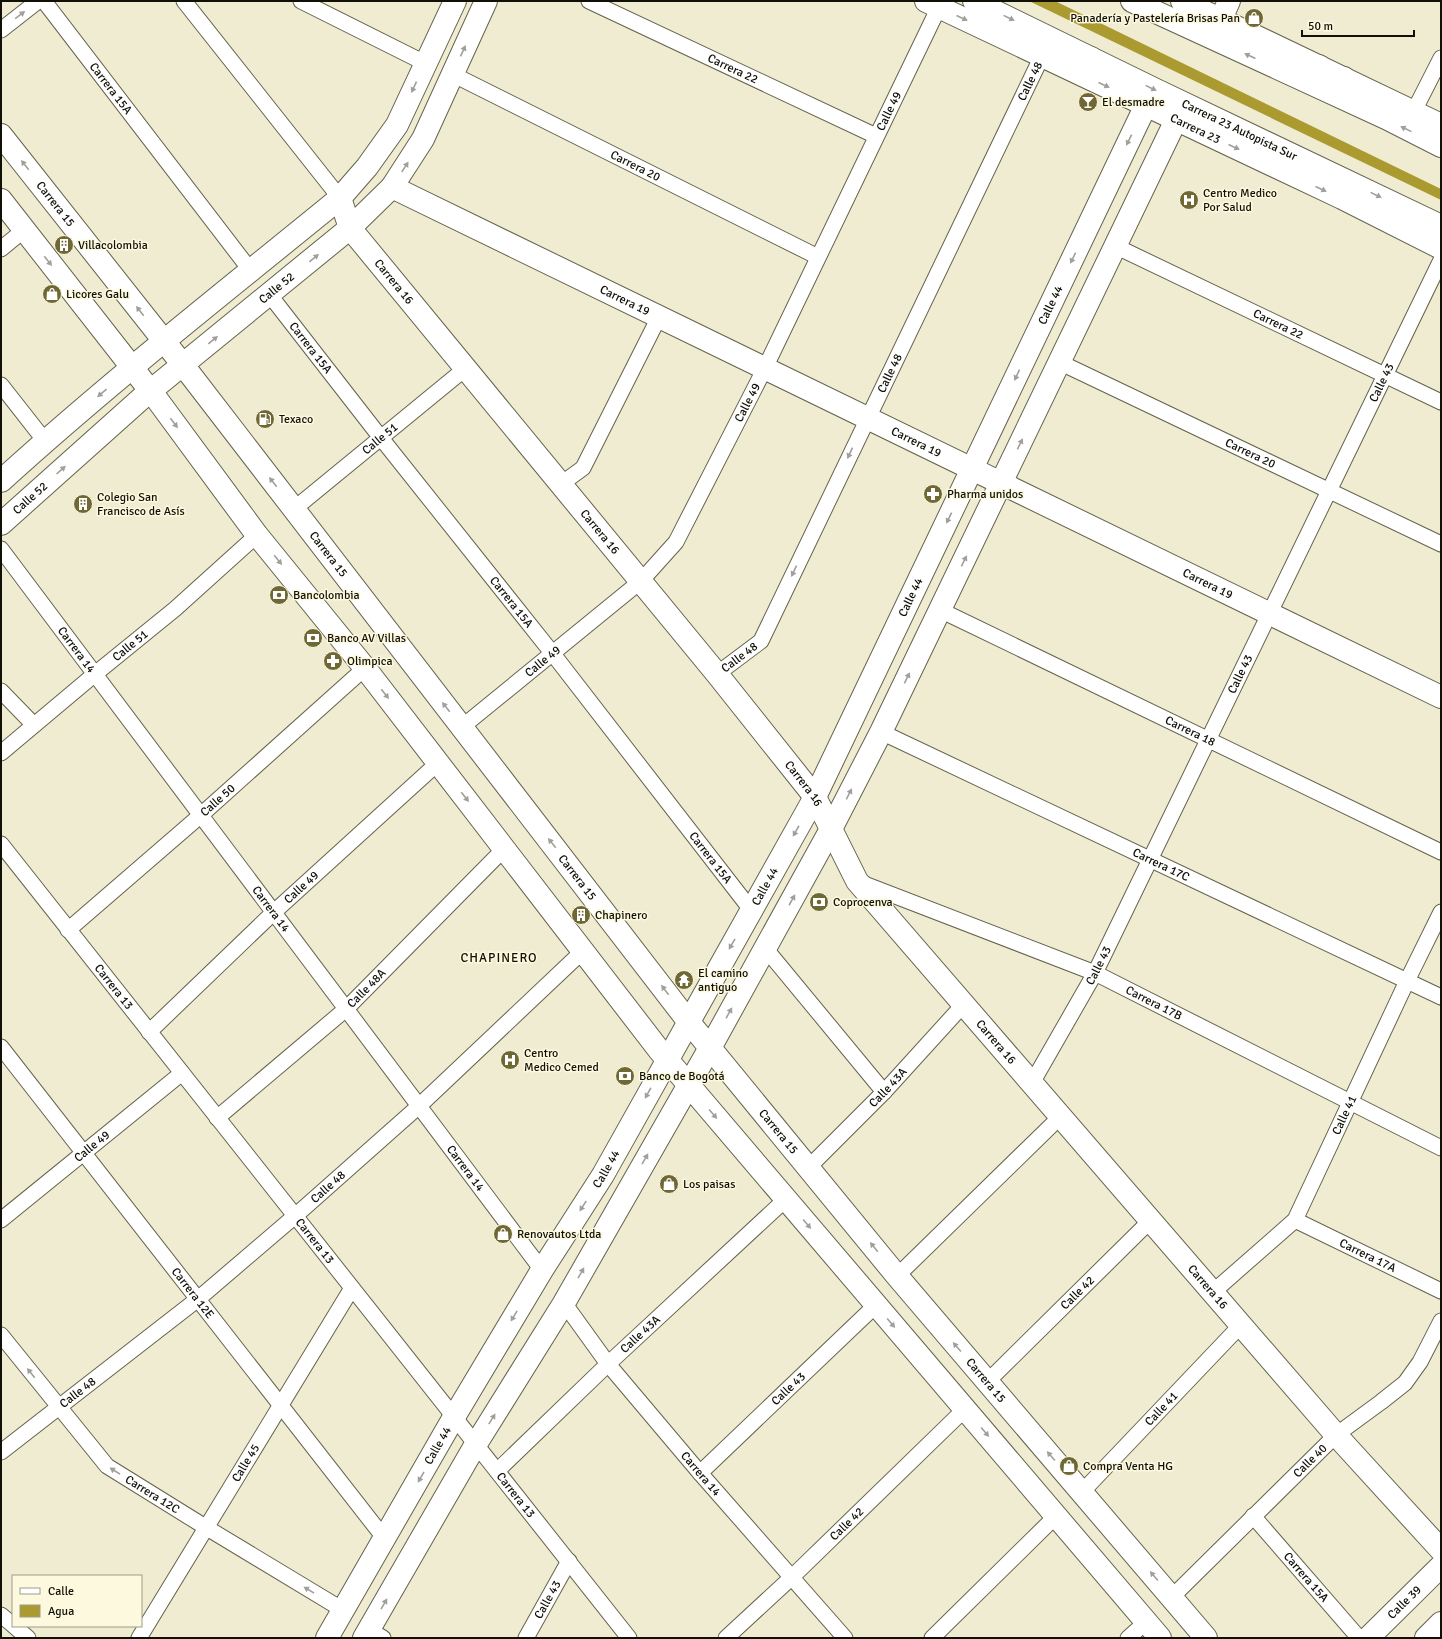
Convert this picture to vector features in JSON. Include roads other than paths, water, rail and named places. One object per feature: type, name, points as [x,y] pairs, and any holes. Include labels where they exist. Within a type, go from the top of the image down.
[{"type":"main road","points":[[1,481],[45,441],[164,341],[340,198],[367,167],[397,125],[455,1]]},
{"type":"main road","name":"Calle 52","points":[[1,524],[150,392],[350,228],[392,187],[423,138],[486,1]]},
{"type":"main road","name":"Carrera 23 Autopista Sur","points":[[974,1],[1087,67],[1258,149],[1411,212],[1441,226]]},
{"type":"main road","points":[[1132,1],[1386,118],[1441,146]]},
{"type":"main road","points":[[1185,2],[1225,10],[1319,66],[1441,125]]},
{"type":"main road","name":"Carrera 23","points":[[933,4],[1042,56],[1087,67],[1146,105],[1176,120],[1258,149],[1441,248]]},
{"type":"main road","points":[[1280,69],[1319,66]]},
{"type":"main road","points":[[1344,78],[1386,118]]},
{"type":"main road","name":"Calle 44","points":[[327,1638],[454,1417],[542,1270],[603,1175],[815,797],[1146,105]]},
{"type":"main road","points":[[372,1635],[476,1444],[564,1303],[710,1047],[831,829],[881,732],[1176,120]]},
{"type":"main road","name":"Carrera 15","points":[[1,135],[164,341],[688,1021],[897,1276],[1206,1638]]},
{"type":"main road","name":"Carrera 19","points":[[392,187],[1441,697]]},
{"type":"main road","name":"Carrera 16","points":[[340,198],[350,228],[718,674],[815,797],[857,881],[1336,1435],[1441,1550]]},
{"type":"main road","points":[[1,200],[132,368],[257,535],[365,668],[667,1059],[1160,1638]]},
{"type":"main road","points":[[1411,212],[1441,218]]},
{"type":"main road","points":[[229,289],[247,312]]},
{"type":"main road","name":"Calle 39","points":[[1368,1638],[1441,1566]]},
{"type":"main road","points":[[1426,1638],[1441,1623]]},
{"type":"street","points":[[1,30],[38,1]]},
{"type":"street","name":"Carrera 15A","points":[[44,1],[251,271]]},
{"type":"street","name":"Carrera 16","points":[[184,1],[340,198]]},
{"type":"street","points":[[301,1],[425,63]]},
{"type":"street","name":"Carrera 22","points":[[589,1],[876,136]]},
{"type":"street","name":"Calle 49","points":[[462,727],[641,581],[676,542],[765,368],[876,136],[933,4]]},
{"type":"street","name":"Calle 48","points":[[718,674],[761,641],[1042,56]]},
{"type":"street","points":[[1414,111],[1441,58]]},
{"type":"street","name":"Carrera 20","points":[[452,74],[818,257]]},
{"type":"street","points":[[1,249],[24,230]]},
{"type":"street","name":"Carrera 22","points":[[1115,246],[1441,402]]},
{"type":"street","name":"Calle 43","points":[[1032,1084],[1095,973],[1441,260]]},
{"type":"street","name":"Carrera 15A","points":[[269,294],[553,654],[752,911]]},
{"type":"street","points":[[561,484],[583,468],[659,317]]},
{"type":"street","name":"Carrera 20","points":[[1059,362],[1441,544]]},
{"type":"street","name":"Calle 51","points":[[294,509],[466,368]]},
{"type":"street","points":[[1,385],[45,441]]},
{"type":"street","name":"Calle 51","points":[[1,753],[175,609],[257,535]]},
{"type":"street","name":"Carrera 14","points":[[1,548],[542,1270]]},
{"type":"street","name":"Carrera 18","points":[[940,610],[1441,852]]},
{"type":"street","name":"Calle 50","points":[[68,930],[201,815],[365,668]]},
{"type":"street","points":[[1,691],[34,725]]},
{"type":"street","name":"Carrera 17C","points":[[881,732],[1441,997]]},
{"type":"street","name":"Calle 49","points":[[149,1032],[274,912],[438,762]]},
{"type":"street","name":"Carrera 13","points":[[1,844],[629,1638]]},
{"type":"street","name":"Calle 48A","points":[[218,1118],[346,1009],[505,848]]},
{"type":"street","name":"Carrera 17B","points":[[857,881],[1095,973],[1441,1148]]},
{"type":"street","name":"Calle 41","points":[[1213,1292],[1295,1220],[1406,981],[1441,912]]},
{"type":"street","points":[[765,948],[884,1092]]},
{"type":"street","name":"Calle 48","points":[[1,1452],[198,1299],[295,1216],[419,1106],[584,950]]},
{"type":"street","name":"Calle 43A","points":[[809,1167],[884,1092],[964,1004]]},
{"type":"street","name":"Carrera 12E","points":[[1,1047],[385,1539]]},
{"type":"street","name":"Calle 49","points":[[1,1220],[182,1073]]},
{"type":"street","points":[[897,1276],[1060,1116]]},
{"type":"street","name":"Calle 43A","points":[[497,1471],[608,1364],[786,1199]]},
{"type":"street","name":"Calle 42","points":[[987,1382],[1151,1220]]},
{"type":"street","name":"Carrera 17A","points":[[1295,1220],[1441,1291]]},
{"type":"street","name":"Calle 45","points":[[139,1638],[352,1288]]},
{"type":"street","name":"Carrera 14","points":[[564,1303],[608,1364],[700,1473],[845,1638]]},
{"type":"street","name":"Calle 43","points":[[700,1473],[876,1305]]},
{"type":"street","name":"Calle 40","points":[[1172,1597],[1336,1435],[1405,1383],[1420,1362],[1441,1321]]},
{"type":"street","name":"Calle 41","points":[[1082,1492],[1241,1325]]},
{"type":"street","name":"Carrera 12C","points":[[1,1335],[107,1466],[343,1610]]},
{"type":"street","name":"Calle 42","points":[[726,1638],[792,1577],[965,1409]]},
{"type":"street","points":[[932,1638],[1056,1516]]},
{"type":"street","name":"Carrera 15A","points":[[1253,1516],[1359,1638]]},
{"type":"street","name":"Calle 43","points":[[526,1638],[569,1561]]},
{"type":"street","points":[[1,1615],[12,1625]]},
{"type":"street","points":[[1128,1638],[1146,1622]]},
{"type":"street","points":[[14,1627],[28,1638]]},
{"type":"water","points":[[1029,1],[1055,1],[1441,189],[1441,200]]},
{"type":"place","name":"Panadería y Pastelería Brisas Pan","points":[[1254,18]]},
{"type":"place","name":"El desmadre","points":[[1088,102]]},
{"type":"place","name":"Centro Medico Por Salud","points":[[1189,200]]},
{"type":"place","name":"Villacolombia","points":[[64,245]]},
{"type":"place","name":"Licores Galu","points":[[52,294]]},
{"type":"place","name":"Texaco","points":[[265,419]]},
{"type":"place","name":"Pharma unidos","points":[[933,494]]},
{"type":"place","name":"Colegio San Francisco de Asís","points":[[83,504]]},
{"type":"place","name":"Bancolombia","points":[[279,595]]},
{"type":"place","name":"Banco AV Villas","points":[[313,638]]},
{"type":"place","name":"Olimpica","points":[[333,661]]},
{"type":"place","name":"Coprocenva","points":[[819,902]]},
{"type":"place","name":"Chapinero","points":[[581,915]]},
{"type":"place","name":"El camino antiguo","points":[[684,980]]},
{"type":"place","name":"Centro Medico Cemed","points":[[510,1060]]},
{"type":"place","name":"Banco de Bogotá","points":[[625,1076]]},
{"type":"place","name":"Los paisas","points":[[669,1184]]},
{"type":"place","name":"Renovautos Ltda","points":[[503,1234]]},
{"type":"place","name":"Compra Venta HG","points":[[1069,1466]]},
{"type":"district","name":"CHAPINERO","points":[[499,957]]}]
